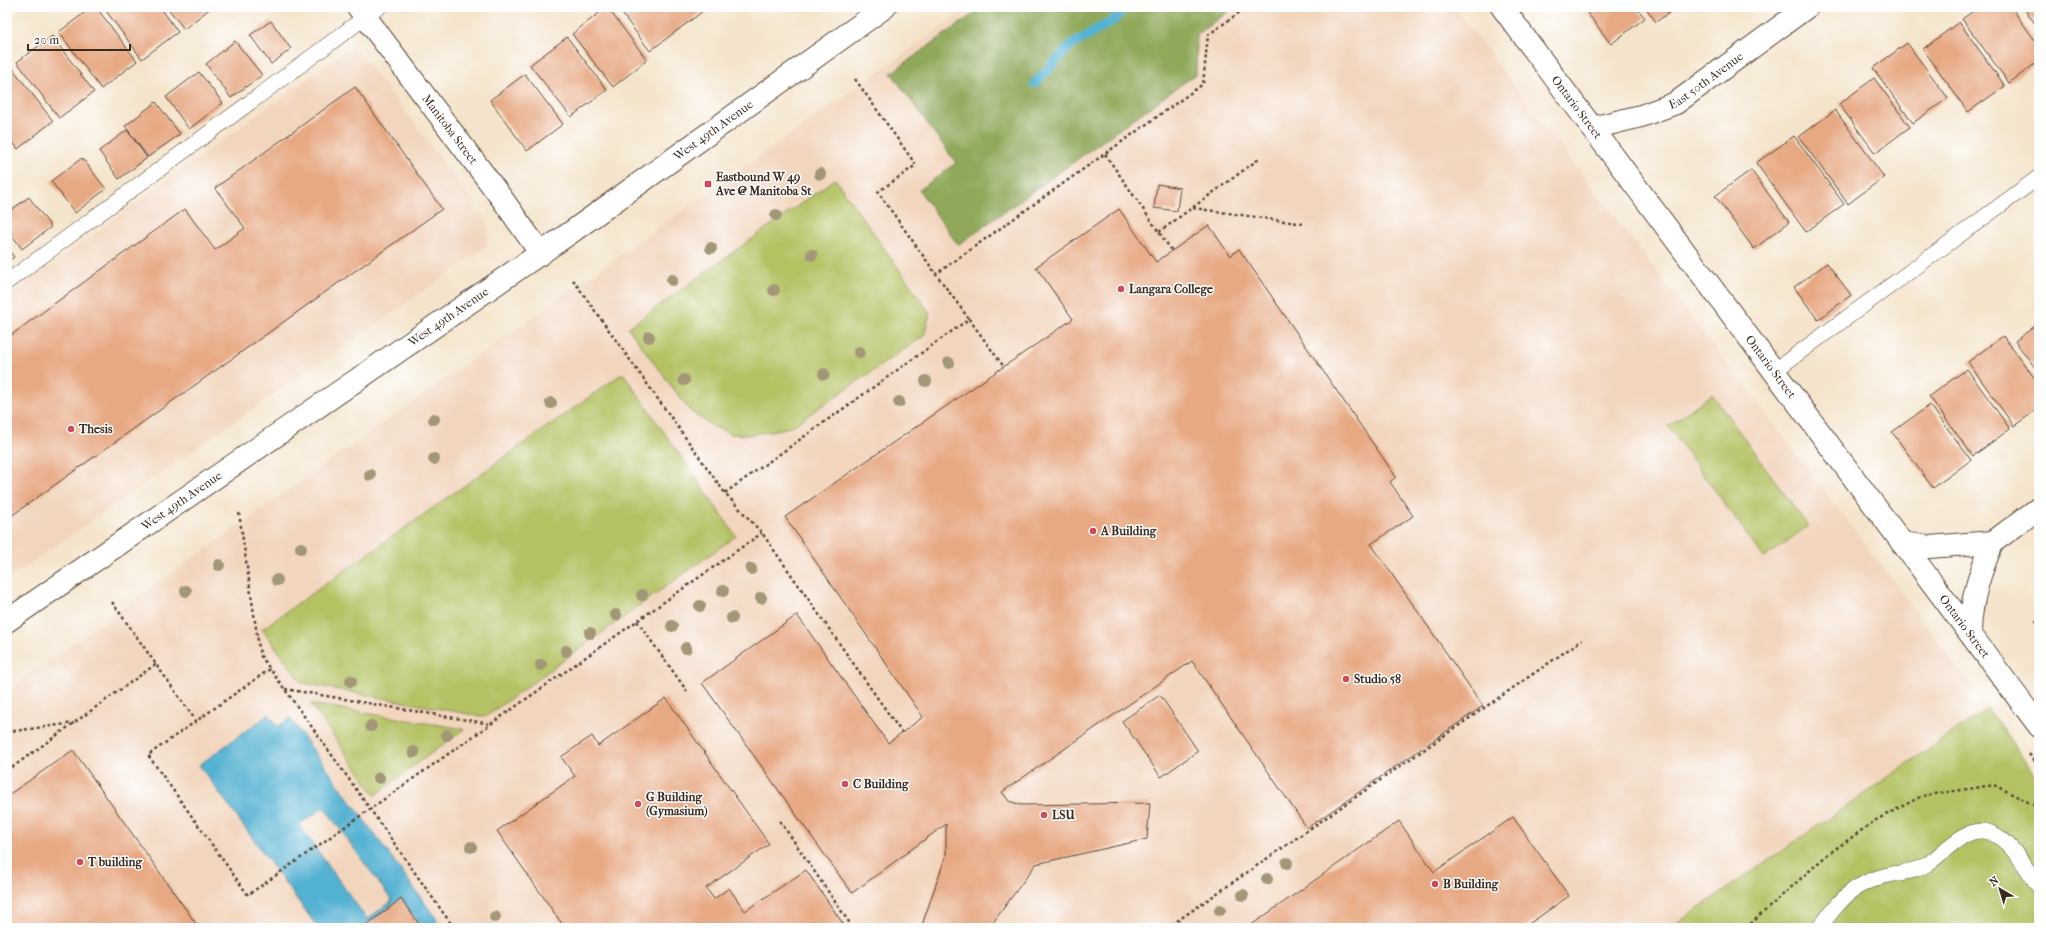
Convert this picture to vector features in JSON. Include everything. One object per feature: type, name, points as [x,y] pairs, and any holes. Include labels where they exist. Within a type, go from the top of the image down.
[{"type":"street","name":"West 49th Avenue","points":[[7,621],[541,254],[885,7]]},
{"type":"street","name":"Ontario Street","points":[[1502,7],[2039,726]]},
{"type":"street","name":"East 50th Avenue","points":[[1592,128],[1641,116],[1676,103],[1807,7]]},
{"type":"street","name":"Manitoba Street","points":[[368,10],[541,254]]},
{"type":"street","points":[[1970,632],[1970,610],[1978,579],[1993,542],[2039,508]]},
{"type":"street","points":[[1902,543],[1929,547],[1993,542]]},
{"type":"lane","points":[[7,282],[368,10]]},
{"type":"lane","points":[[1774,371],[2039,177]]},
{"type":"lane","points":[[1819,928],[1843,898],[1857,888],[1884,876],[1910,872],[1925,866],[1966,834],[1979,830],[1990,832],[2002,840],[2039,887]]},
{"type":"path","points":[[936,274],[1203,84],[1208,35],[1247,7]]},
{"type":"path","points":[[855,79],[916,165],[878,192],[1004,367]]},
{"type":"path","points":[[1105,154],[1172,251]]},
{"type":"path","points":[[1158,232],[1259,159]]},
{"type":"path","points":[[1192,208],[1304,224]]},
{"type":"path","points":[[574,280],[725,493],[762,532],[902,733]]},
{"type":"path","points":[[725,493],[969,319]]},
{"type":"path","points":[[239,513],[260,655],[454,928]]},
{"type":"path","points":[[270,669],[148,755],[248,895],[369,808],[762,532]]},
{"type":"path","points":[[112,602],[196,721]]},
{"type":"path","points":[[637,621],[687,691]]},
{"type":"path","points":[[1167,928],[1582,640]]},
{"type":"path","points":[[7,771],[156,664]]},
{"type":"path","points":[[284,689],[490,724]]},
{"type":"path","points":[[7,732],[74,723]]},
{"type":"path","points":[[1746,928],[1827,856],[1876,820],[1922,796],[1994,785],[2038,805],[2039,809]]},
{"type":"path","points":[[780,821],[853,928]]},
{"type":"shaded area","name":"Langara College","points":[[970,7],[1454,7],[1885,570],[1988,708],[1670,928],[7,928],[7,690]]},
{"type":"shaded area","points":[[352,46],[395,98],[487,221],[489,232],[487,244],[478,253],[9,578],[7,575],[7,297]]},
{"type":"green space","points":[[983,7],[1235,7],[1197,34],[1196,74],[958,245],[919,190],[956,163],[891,73]]},
{"type":"green space","points":[[835,179],[930,313],[924,336],[791,427],[750,435],[731,434],[712,426],[690,411],[628,328]]},
{"type":"green space","points":[[623,373],[736,536],[485,717],[302,683],[262,629]]},
{"type":"green space","points":[[1712,394],[1808,526],[1764,558],[1668,426]]},
{"type":"green space","points":[[311,704],[464,729],[375,795]]},
{"type":"green space","points":[[1988,708],[2039,781],[2039,928],[1670,928]]},
{"type":"water","points":[[269,714],[278,727],[290,718],[443,928],[422,928],[401,899],[362,928],[318,928],[199,765]],"holes":[[[324,807],[392,901],[367,919],[299,825]]]},
{"type":"building","points":[[92,7],[96,7],[137,61],[101,89],[59,32]]},
{"type":"building","points":[[103,7],[160,7],[178,32],[142,59]]},
{"type":"building","points":[[167,7],[212,7],[184,29]]},
{"type":"building","points":[[607,7],[647,60],[613,87],[572,34]]},
{"type":"building","points":[[617,7],[700,7],[703,11],[650,51]]},
{"type":"building","points":[[1583,7],[1636,7],[1645,18],[1611,44]]},
{"type":"building","points":[[1645,7],[1677,7],[1656,22]]},
{"type":"building","points":[[1979,7],[2011,7],[2039,46],[2039,61],[2009,83],[1962,19]]},
{"type":"building","points":[[2023,7],[2039,7],[2039,29]]},
{"type":"building","points":[[271,21],[291,49],[271,64],[250,35]]},
{"type":"building","points":[[1959,22],[2005,86],[1968,112],[1923,49]]},
{"type":"building","points":[[52,36],[94,92],[59,118],[17,62]]},
{"type":"building","points":[[567,37],[607,90],[571,117],[530,65]]},
{"type":"building","points":[[235,41],[262,75],[231,98],[206,64]]},
{"type":"building","points":[[1907,43],[1948,98],[1913,123],[1873,68]]},
{"type":"building","points":[[13,69],[53,121],[18,149],[7,134],[7,74]]},
{"type":"building","points":[[199,72],[223,103],[189,129],[166,97]]},
{"type":"building","points":[[525,74],[563,124],[527,151],[490,100]]},
{"type":"building","points":[[1874,78],[1910,127],[1875,153],[1839,104]]},
{"type":"building","points":[[355,87],[442,209],[7,519],[7,338],[185,209],[215,250],[245,228],[215,188]]},
{"type":"building","points":[[156,102],[180,134],[148,157],[125,126]]},
{"type":"building","points":[[1835,110],[1884,177],[1848,204],[1799,137]]},
{"type":"building","points":[[127,130],[147,158],[119,179],[99,151]]},
{"type":"building","points":[[1794,136],[1844,204],[1806,232],[1756,163]]},
{"type":"building","points":[[7,149],[11,155],[7,158]]},
{"type":"building","points":[[82,158],[106,189],[75,213],[51,181]]},
{"type":"building","points":[[1751,170],[1789,222],[1754,249],[1715,196]]},
{"type":"building","points":[[1157,184],[1180,188],[1177,211],[1154,208]]},
{"type":"building","points":[[29,197],[51,227],[22,249],[7,228],[7,213]]},
{"type":"building","name":"A Building","points":[[1119,209],[1156,262],[1209,225],[1230,256],[1239,249],[1396,477],[1390,482],[1413,516],[1371,544],[1483,706],[1307,828],[1192,661],[1002,792],[1009,801],[1021,805],[1150,803],[1147,839],[1036,864],[989,928],[921,928],[946,855],[946,824],[852,893],[702,683],[797,615],[888,743],[923,717],[785,517],[1073,319],[1036,267]]},
{"type":"building","points":[[7,247],[14,257],[7,262]]},
{"type":"building","points":[[1827,263],[1851,295],[1818,320],[1794,287]]},
{"type":"building","points":[[2039,323],[2039,373],[2015,341]]},
{"type":"building","points":[[2003,336],[2039,384],[2039,408],[2014,426],[1968,362]]},
{"type":"building","points":[[1967,369],[2010,429],[1973,456],[1929,396]]},
{"type":"building","points":[[1930,405],[1971,460],[1933,488],[1892,432]]},
{"type":"building","points":[[2039,618],[2039,626],[2035,621]]},
{"type":"building","points":[[1160,695],[1198,751],[1161,777],[1122,721]]},
{"type":"building","name":"G Building (Gymasium)","points":[[666,698],[769,844],[706,888],[714,899],[729,888],[745,911],[806,870],[846,928],[565,928],[497,831],[575,776],[561,757],[592,736],[598,746]]},
{"type":"building","name":"T building","points":[[73,750],[199,928],[7,928],[7,796]]},
{"type":"building","name":"B Building","points":[[1513,817],[1569,896],[1523,928],[1247,928],[1399,821],[1434,872]]},
{"type":"building","points":[[401,899],[422,928],[362,928]]},
{"type":"waterway","points":[[1035,83],[1070,46],[1114,20],[1124,7]]},
{"type":"place","name":"Eastbound W 49 Ave @ Manitoba St","points":[[708,184]]},
{"type":"place","name":"Langara College","points":[[1121,289]]},
{"type":"place","name":"Thesis","points":[[71,429]]},
{"type":"place","name":"A Building","points":[[1093,531]]},
{"type":"place","name":"Studio 58","points":[[1346,679]]},
{"type":"place","name":"C Building","points":[[845,784]]},
{"type":"place","name":"G Building (Gymasium)","points":[[638,804]]},
{"type":"place","name":"LSU","points":[[1044,815]]},
{"type":"place","name":"T building","points":[[80,862]]},
{"type":"place","name":"B Building","points":[[1435,884]]}]
